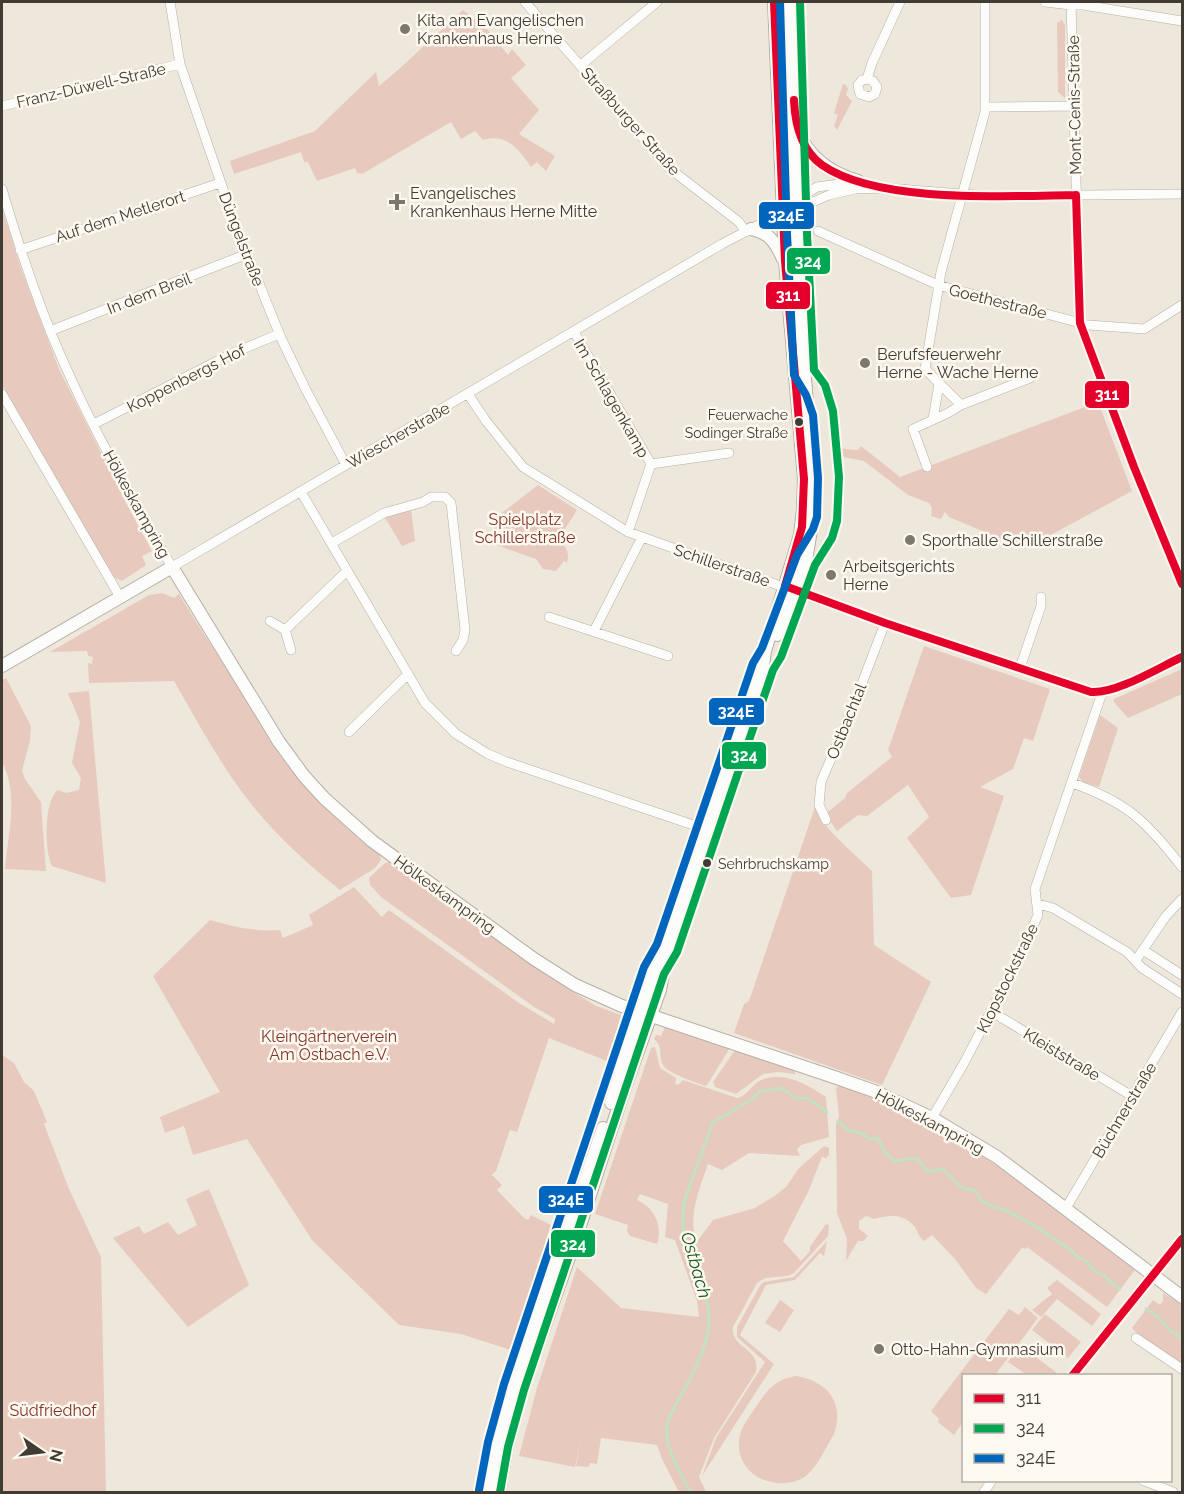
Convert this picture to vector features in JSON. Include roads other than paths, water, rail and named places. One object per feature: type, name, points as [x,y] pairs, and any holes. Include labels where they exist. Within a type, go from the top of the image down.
[{"type":"main road","points":[[499,1492],[507,1447],[522,1390],[578,1232],[625,1087],[645,1014],[654,970],[667,949],[763,666],[771,653],[790,588],[800,535],[804,497],[785,261],[774,2]]},
{"type":"main road","points":[[790,2],[803,357],[814,493],[808,549],[790,588]]},
{"type":"main road","points":[[795,126],[802,141],[818,161],[833,172],[858,181]]},
{"type":"main road","points":[[748,231],[762,231],[768,235],[785,261]]},
{"type":"main road","name":"Wiescherstraße","points":[[2,666],[172,567]]},
{"type":"main road","name":"Hölkeskampring","points":[[172,567],[279,742],[304,776],[346,820],[399,861],[561,977],[582,989],[645,1014],[761,1051],[874,1091],[932,1118],[997,1157],[1182,1297]]},
{"type":"main road","points":[[489,1492],[498,1445],[514,1387],[645,1014]]},
{"type":"street","name":"Düngelstraße","points":[[170,2],[180,64],[220,183],[279,334],[346,465]]},
{"type":"street","name":"Straßburger Straße","points":[[525,2],[669,168],[748,231]]},
{"type":"street","points":[[581,65],[657,2]]},
{"type":"street","points":[[867,79],[900,2]]},
{"type":"street","points":[[961,405],[939,384],[924,374],[938,285],[986,107],[985,2]]},
{"type":"street","points":[[1045,2],[1071,3],[1182,21]]},
{"type":"street","name":"Mont-Cenis-Straße","points":[[1071,3],[1080,323],[1117,424],[1182,584]]},
{"type":"street","name":"Franz-Düwell-Straße","points":[[2,106],[180,64]]},
{"type":"street","points":[[986,107],[1075,106]]},
{"type":"street","points":[[796,204],[822,186],[858,181],[886,188]]},
{"type":"street","name":"Auf dem Metlerort","points":[[20,250],[220,183]]},
{"type":"street","points":[[796,204],[848,190],[886,188],[962,195],[1182,194]]},
{"type":"street","name":"Hölkeskampring","points":[[2,189],[20,250],[50,331],[94,424],[172,567]]},
{"type":"street","name":"Wiescherstraße","points":[[172,567],[796,204]]},
{"type":"street","name":"Goethestraße","points":[[818,231],[938,285],[1080,323],[1144,329],[1182,305]]},
{"type":"street","name":"In dem Breil","points":[[50,331],[247,254]]},
{"type":"street","name":"Im Schlagenkamp","points":[[574,332],[651,464],[628,532]]},
{"type":"street","name":"Koppenbergs Hof","points":[[94,424],[222,359],[279,334]]},
{"type":"street","points":[[927,467],[913,429],[961,405],[1030,378]]},
{"type":"street","points":[[933,419],[939,384]]},
{"type":"street","points":[[2,393],[120,597]]},
{"type":"street","name":"Schillerstraße","points":[[468,394],[486,421],[523,467],[628,532],[885,623],[1091,692],[1102,693]]},
{"type":"street","name":"Im Schlagenkamp","points":[[651,464],[729,453]]},
{"type":"street","points":[[301,492],[425,703],[456,734],[488,754],[708,830]]},
{"type":"street","points":[[332,543],[384,513],[423,502],[431,497],[441,495],[449,500],[465,630],[463,640],[456,651]]},
{"type":"street","points":[[594,631],[642,537]]},
{"type":"street","points":[[285,630],[347,570]]},
{"type":"street","points":[[1020,668],[1041,606],[1041,597]]},
{"type":"street","points":[[549,617],[668,656]]},
{"type":"street","points":[[270,621],[285,630],[291,650]]},
{"type":"street","name":"Ostbachtal","points":[[825,820],[819,805],[821,782],[854,707],[885,623]]},
{"type":"street","points":[[1102,693],[1182,657]]},
{"type":"street","points":[[349,732],[408,674]]},
{"type":"street","name":"Klopstockstraße","points":[[932,1118],[992,1012],[1038,915],[1035,889],[1102,693]]},
{"type":"street","points":[[1072,783],[1106,796],[1137,816],[1158,836],[1182,867]]},
{"type":"street","points":[[1136,960],[1166,916],[1182,899]]},
{"type":"street","points":[[1038,904],[1053,908],[1127,952],[1142,968],[1182,994]]},
{"type":"street","points":[[1143,950],[1182,975]]},
{"type":"street","name":"Kleiststraße","points":[[992,1012],[1132,1096]]},
{"type":"street","name":"Büchnerstraße","points":[[1066,1208],[1182,1012]]},
{"type":"street","points":[[1074,1374],[1182,1239]]},
{"type":"street","points":[[1136,1338],[1182,1369]]},
{"type":"street","points":[[1147,1482],[1173,1492]]},
{"type":"waterway","name":"Ostbach","points":[[690,1492],[672,1456],[667,1437],[669,1418],[698,1364],[709,1321],[708,1306],[683,1232],[686,1196],[713,1122],[753,1099],[759,1092],[781,1088],[796,1098],[807,1098],[827,1112]]},
{"type":"waterway","name":"Ostbach","points":[[838,1121],[849,1131],[862,1133],[869,1139],[878,1138],[885,1153],[895,1161],[914,1158],[919,1160],[929,1172],[941,1169],[945,1171],[961,1187],[975,1191],[982,1201],[1030,1223],[1071,1250],[1120,1289]]},
{"type":"waterway","name":"Ostbach","points":[[1146,1309],[1182,1339]]},
{"type":"place","name":"Kita am Evangelischen Krankenhaus Herne","points":[[405,29]]},
{"type":"place","name":"Evangelisches Krankenhaus Herne Mitte","points":[[397,202]]},
{"type":"place","name":"Berufsfeuerwehr Herne - Wache Herne","points":[[865,363]]},
{"type":"place","name":"Feuerwache Sodinger Straße","points":[[799,422]]},
{"type":"place","name":"Sporthalle Schillerstraße","points":[[910,540]]},
{"type":"place","name":"Arbeitsgerichts Herne","points":[[831,575]]},
{"type":"place","name":"Sehrbruchskamp","points":[[707,863]]},
{"type":"place","name":"Otto-Hahn-Gymnasium","points":[[879,1349]]},
{"type":"park label","name":"Spielplatz Schillerstraße","points":[[525,528]]},
{"type":"park label","name":"Kleingärtnerverein Am Ostbach e.V.","points":[[329,1045]]},
{"type":"park label","name":"Südfriedhof","points":[[53,1410]]}]
